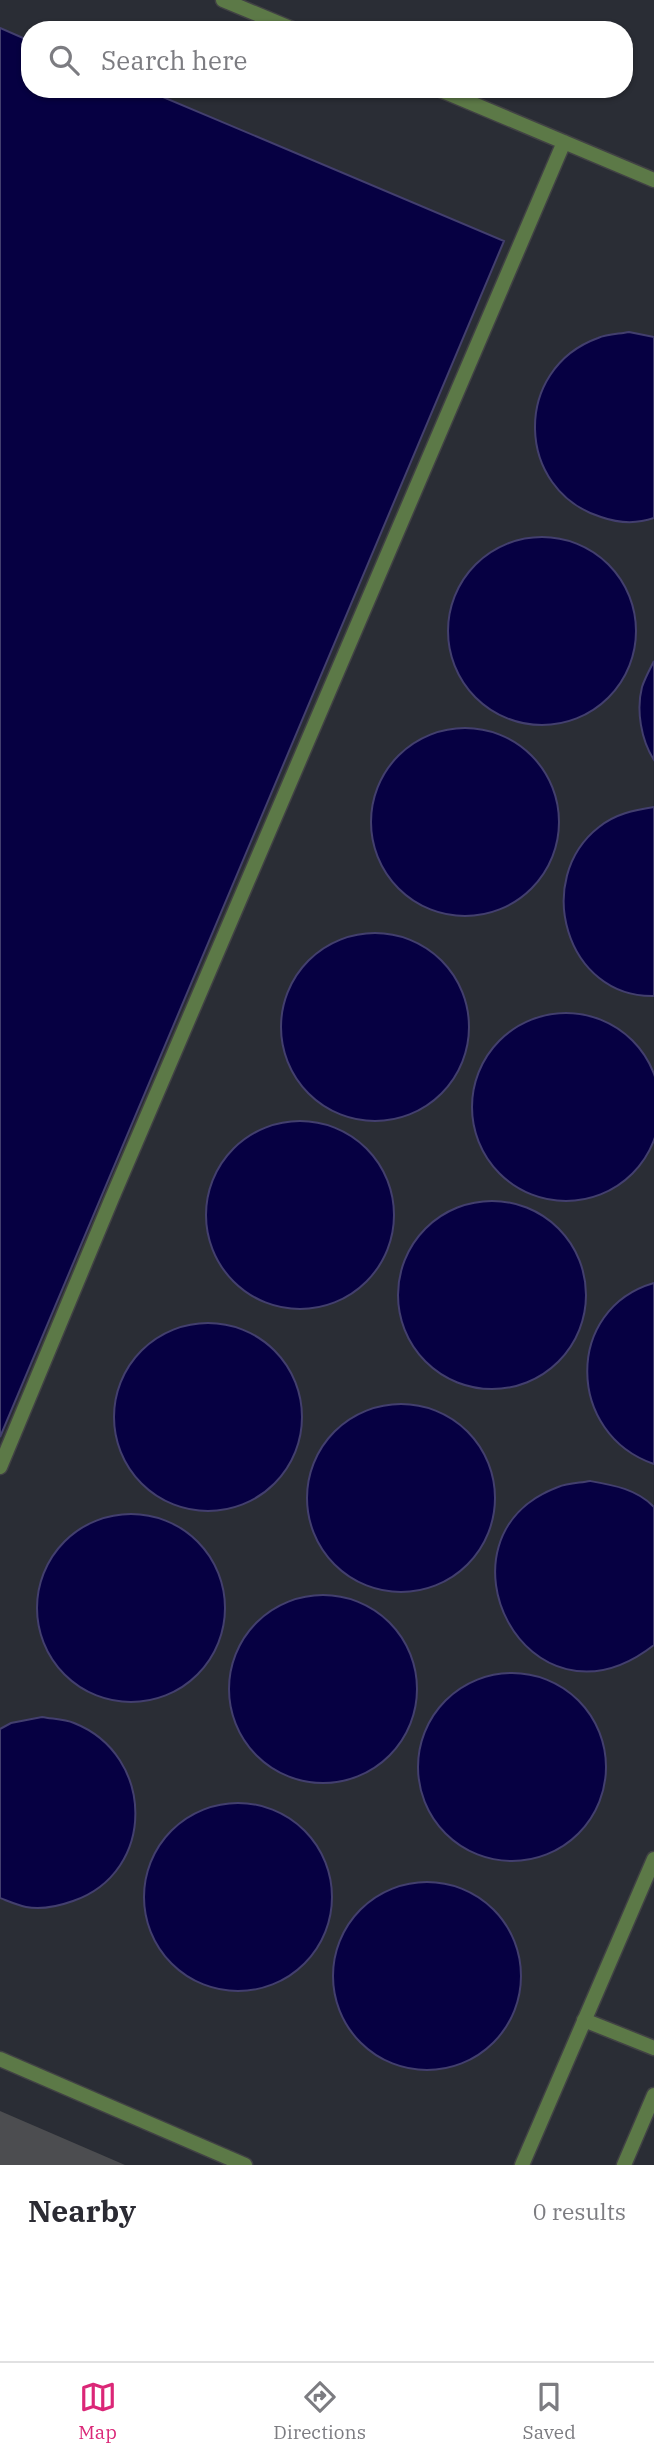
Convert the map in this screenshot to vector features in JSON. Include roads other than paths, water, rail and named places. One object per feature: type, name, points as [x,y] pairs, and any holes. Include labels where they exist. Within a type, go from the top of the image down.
[{"type":"lane","points":[[223,0],[273,21]]},
{"type":"lane","points":[[459,98],[654,180]]},
{"type":"lane","points":[[0,1467],[112,1198],[564,142]]},
{"type":"lane","points":[[522,2165],[654,1859]]},
{"type":"lane","points":[[584,2020],[654,2048]]},
{"type":"lane","points":[[0,2059],[245,2165]]},
{"type":"lane","points":[[624,2165],[654,2095]]}]
